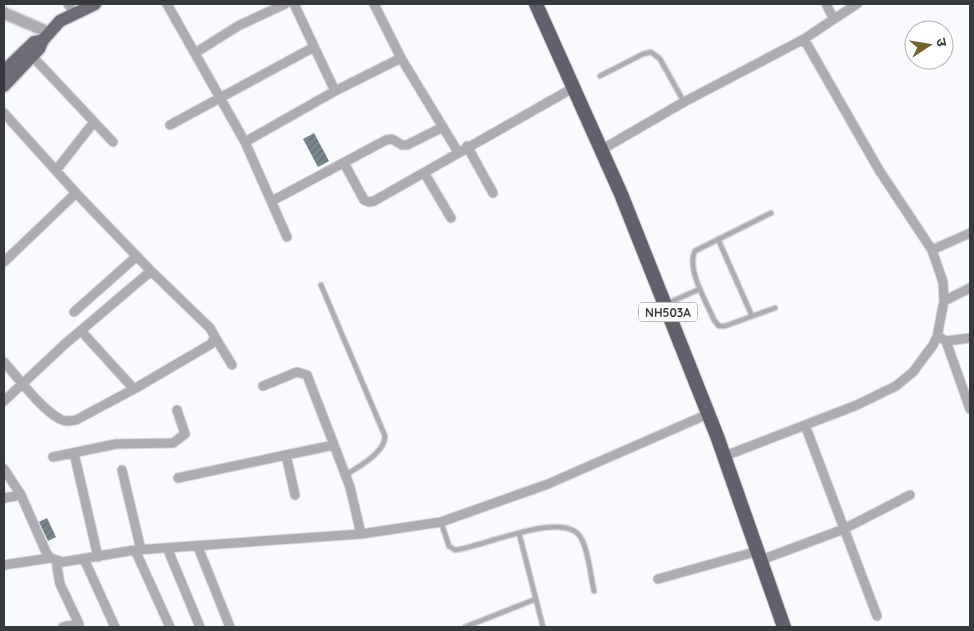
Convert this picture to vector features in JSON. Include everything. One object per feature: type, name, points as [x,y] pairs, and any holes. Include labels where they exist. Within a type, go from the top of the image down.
[{"type":"highway","name":"NH503A","points":[[536,4],[601,150],[725,456],[784,627]]},
{"type":"main road","points":[[60,21],[95,4]]},
{"type":"main road","points":[[4,86],[32,56],[72,6]]},
{"type":"main road","points":[[4,71],[34,42],[46,37]]},
{"type":"street","points":[[167,4],[245,142],[287,237]]},
{"type":"street","points":[[195,53],[238,26],[285,4]]},
{"type":"street","points":[[294,4],[335,91]]},
{"type":"street","points":[[374,4],[401,58],[458,152]]},
{"type":"street","points":[[826,4],[834,19]]},
{"type":"street","points":[[601,150],[684,102],[804,38],[857,4]]},
{"type":"street","points":[[4,13],[46,37]]},
{"type":"street","points":[[725,456],[858,405],[906,380],[925,357],[937,337],[944,301],[942,282],[932,250],[879,170],[804,38]]},
{"type":"street","points":[[170,125],[314,47]]},
{"type":"street","points":[[32,56],[113,142]]},
{"type":"street","points":[[245,142],[335,91],[401,58]]},
{"type":"street","points":[[344,163],[360,193],[369,202],[425,174],[467,146],[572,88]]},
{"type":"street","points":[[4,113],[151,272],[210,328],[232,365]]},
{"type":"street","points":[[57,169],[94,122]]},
{"type":"street","points":[[272,201],[386,140],[392,138],[402,145],[407,145],[443,127]]},
{"type":"street","points":[[467,146],[493,193]]},
{"type":"street","points":[[425,174],[451,218]]},
{"type":"street","points":[[4,262],[76,193]]},
{"type":"street","points":[[932,250],[970,233]]},
{"type":"street","points":[[74,312],[137,256]]},
{"type":"street","points":[[4,400],[151,272]]},
{"type":"street","points":[[944,301],[970,288]]},
{"type":"street","points":[[82,332],[134,389]]},
{"type":"street","points":[[4,362],[23,384],[59,419],[67,421],[88,414],[134,389],[211,344],[214,337]]},
{"type":"street","points":[[937,337],[946,340],[970,338]]},
{"type":"street","points":[[946,340],[970,408]]},
{"type":"street","points":[[263,386],[297,372],[307,375],[346,475],[361,534]]},
{"type":"street","points":[[53,457],[116,444],[158,445],[178,440],[185,434],[177,410]]},
{"type":"street","points":[[4,565],[84,559],[138,550],[168,550],[361,534],[441,522],[548,484],[708,414]]},
{"type":"street","points":[[805,425],[877,616]]},
{"type":"street","points":[[178,478],[334,445]]},
{"type":"street","points":[[74,453],[98,557]]},
{"type":"street","points":[[286,455],[295,495]]},
{"type":"street","points":[[4,469],[21,495],[53,560],[60,584],[79,626],[63,627]]},
{"type":"street","points":[[122,470],[138,550],[170,627]]},
{"type":"street","points":[[4,498],[21,495]]},
{"type":"street","points":[[658,579],[760,556],[844,529],[910,495]]},
{"type":"street","points":[[198,547],[230,627]]},
{"type":"street","points":[[168,550],[200,627]]},
{"type":"street","points":[[84,559],[115,627]]},
{"type":"lane","points":[[600,76],[643,54],[651,52],[660,59],[684,102]]},
{"type":"lane","points":[[771,213],[695,251],[692,257],[692,267],[700,289],[719,326],[775,308]]},
{"type":"lane","points":[[718,239],[752,316]]},
{"type":"lane","points":[[321,285],[385,436],[385,442],[378,452],[346,475]]},
{"type":"lane","points":[[664,304],[700,289]]},
{"type":"lane","points":[[441,522],[449,546],[455,550],[548,527],[576,532],[581,537],[584,546],[594,591]]},
{"type":"lane","points":[[518,533],[543,627]]},
{"type":"lane","points":[[465,627],[536,599]]},
{"type":"building","points":[[314,133],[329,161],[318,167],[303,139]]},
{"type":"building","points":[[47,518],[56,537],[48,541],[39,522]]}]
